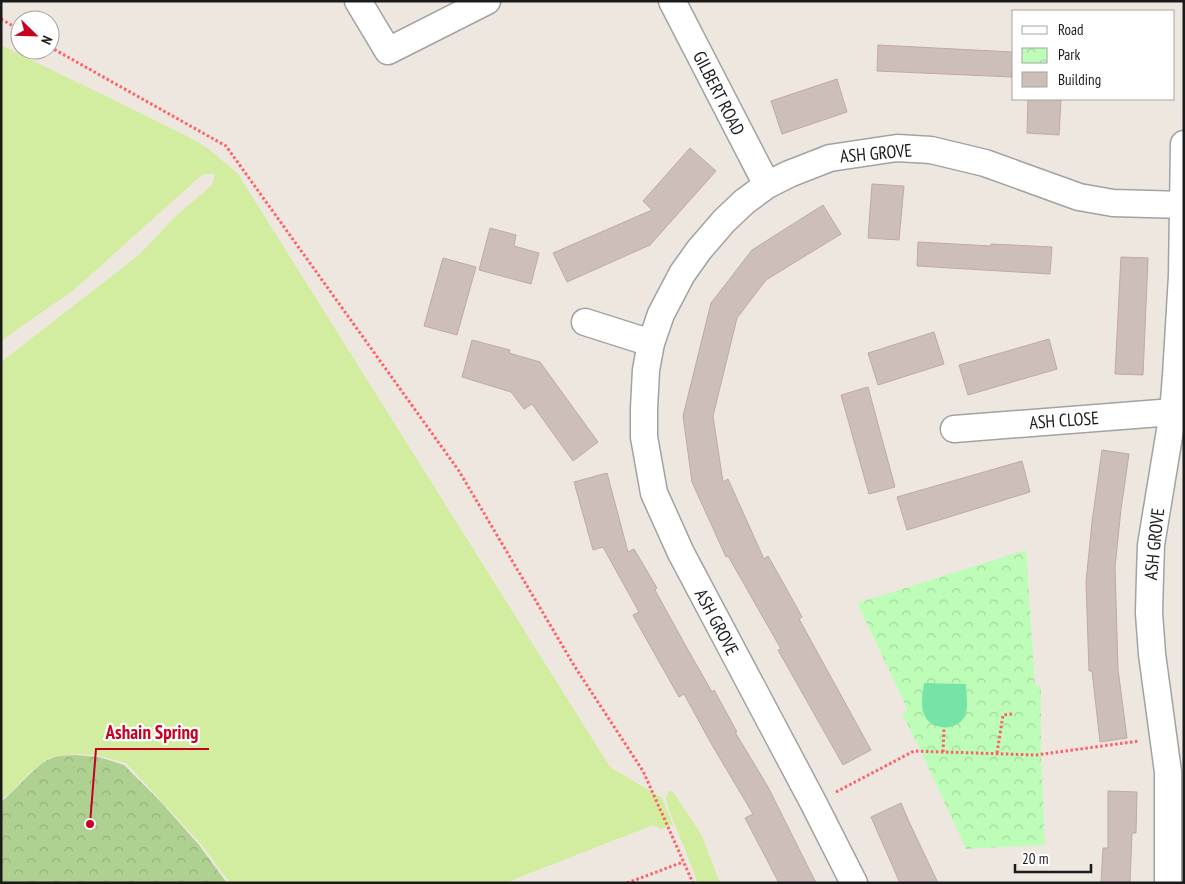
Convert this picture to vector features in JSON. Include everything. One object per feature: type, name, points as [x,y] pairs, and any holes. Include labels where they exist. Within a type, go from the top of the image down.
[{"type":"street","points":[[358,1],[388,52],[487,1]]},
{"type":"street","name":"GILBERT ROAD","points":[[672,1],[766,185]]},
{"type":"street","points":[[1183,205],[1184,144]]},
{"type":"street","name":"ASH GROVE","points":[[854,883],[685,561],[654,493],[644,437],[646,370],[651,343],[661,314],[682,274],[699,250],[724,221],[744,202],[766,185],[788,174],[830,158],[897,148],[931,150],[985,163],[1079,197],[1114,203],[1183,205],[1182,276],[1173,412],[1151,545],[1149,613],[1152,654],[1168,772],[1168,883]]},
{"type":"street","points":[[585,322],[651,343]]},
{"type":"street","name":"ASH CLOSE","points":[[954,429],[1173,412]]},
{"type":"path","points":[[60,53],[226,146],[459,471],[575,667],[643,771],[693,883]]},
{"type":"path","points":[[997,753],[1003,715],[1012,714]]},
{"type":"path","points":[[944,728],[944,752]]},
{"type":"path","points":[[814,804],[914,751],[1036,754],[1164,738]]},
{"type":"path","points":[[627,883],[683,862]]},
{"type":"green space","points":[[1,45],[10,49],[10,60],[32,60],[189,137],[209,149],[238,174],[610,767],[662,798],[673,825],[661,829],[653,825],[505,883],[230,883],[201,844],[126,763],[97,755],[75,754],[51,757],[29,773],[10,794],[1,800],[1,362],[140,254],[175,217],[212,185],[215,174],[203,174],[75,289],[1,341]]},
{"type":"green space","points":[[1026,550],[1035,686],[1041,686],[1041,757],[1045,845],[966,849],[902,714],[908,710],[857,603]]},
{"type":"green space","points":[[924,683],[966,684],[967,709],[961,721],[956,725],[944,727],[932,724],[927,720],[922,707]]},
{"type":"green space","points":[[57,756],[99,757],[124,765],[161,802],[199,845],[227,883],[1,883],[1,802],[45,761]]},
{"type":"green space","points":[[669,790],[673,792],[701,834],[720,883],[698,883],[669,810],[666,798]]},
{"type":"building","points":[[878,45],[1012,52],[1012,77],[877,71]]},
{"type":"building","points":[[837,79],[847,112],[782,134],[771,101]]},
{"type":"building","points":[[1028,100],[1061,100],[1059,135],[1027,133]]},
{"type":"building","points":[[690,148],[716,171],[650,245],[567,282],[553,253],[652,210],[643,201]]},
{"type":"building","points":[[872,184],[904,186],[899,240],[868,238]]},
{"type":"building","points":[[823,205],[841,234],[766,280],[737,318],[713,416],[723,482],[728,479],[764,559],[768,556],[785,586],[802,617],[799,619],[871,750],[843,765],[778,650],[781,649],[728,556],[726,557],[692,482],[683,416],[711,303],[752,250]]},
{"type":"building","points":[[490,228],[516,235],[514,246],[539,253],[531,284],[479,270]]},
{"type":"building","points":[[918,242],[1052,247],[1050,274],[917,266]]},
{"type":"building","points":[[1121,257],[1148,258],[1143,375],[1115,374]]},
{"type":"building","points":[[443,258],[476,267],[457,335],[424,326]]},
{"type":"building","points":[[934,332],[944,364],[878,385],[868,353]]},
{"type":"building","points":[[1049,339],[1057,369],[968,395],[959,365]]},
{"type":"building","points":[[472,340],[510,350],[509,353],[540,362],[598,442],[573,461],[532,404],[524,409],[511,392],[462,377]]},
{"type":"building","points":[[868,387],[895,487],[869,494],[841,395]]},
{"type":"building","points":[[1102,450],[1129,454],[1115,567],[1118,669],[1127,738],[1100,742],[1092,671],[1089,671],[1086,582]]},
{"type":"building","points":[[1022,461],[1030,492],[907,530],[897,497]]},
{"type":"building","points":[[607,473],[628,552],[634,549],[657,588],[655,590],[683,641],[712,692],[714,690],[737,732],[735,732],[768,787],[816,883],[779,883],[745,818],[753,814],[684,694],[679,697],[644,635],[633,615],[639,612],[603,547],[593,550],[574,482]]},
{"type":"building","points":[[1108,791],[1137,792],[1136,833],[1132,833],[1130,883],[1101,883],[1103,848],[1108,848]]},
{"type":"building","points":[[901,803],[938,883],[900,883],[871,817]]},
{"type":"place","name":"Ashain Spring","points":[[90,824]]}]
